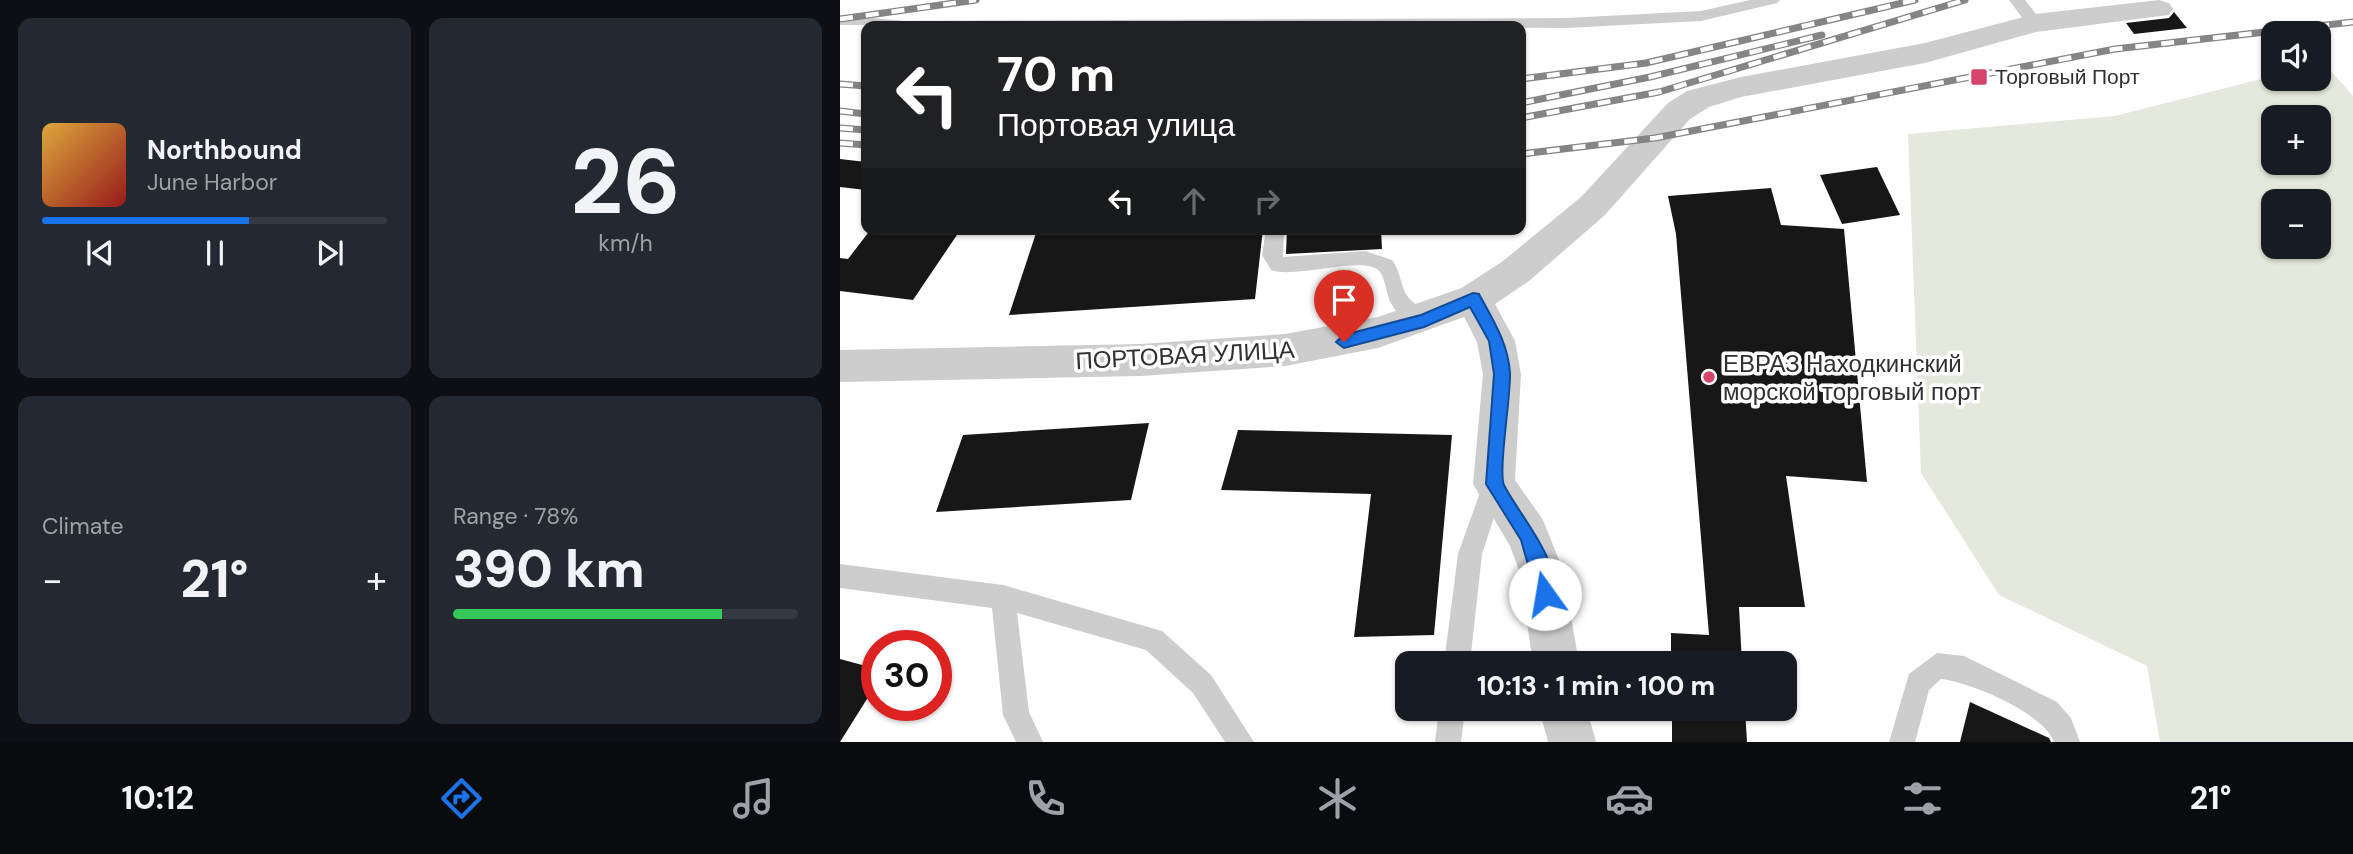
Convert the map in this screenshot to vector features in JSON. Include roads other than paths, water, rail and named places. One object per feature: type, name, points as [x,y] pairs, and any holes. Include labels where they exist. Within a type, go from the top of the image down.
[{"type":"street","points":[[2026,12],[2159,9]]},
{"type":"street","name":"ПОРТОВАЯ УЛИЦА","points":[[840,366],[1216,358],[1298,350],[1367,338],[1424,321],[1473,299],[1516,271],[1593,206],[1679,111],[1698,99],[1741,87],[1924,53],[2026,12]]},
{"type":"street","points":[[1473,299],[1496,341],[1502,374],[1494,484],[1528,535],[1541,570],[1554,651]]},
{"type":"street","points":[[1566,721],[1572,742]]},
{"type":"lane","points":[[1526,23],[1701,16],[1772,0]]},
{"type":"lane","points":[[840,20],[861,22]]},
{"type":"lane","points":[[1274,235],[1272,255],[1278,265],[1364,258],[1377,260],[1387,267],[1400,302],[1424,321]]},
{"type":"lane","points":[[1458,651],[1470,554],[1494,484]]},
{"type":"lane","points":[[840,576],[1003,597],[1153,640],[1202,684],[1241,742]]},
{"type":"lane","points":[[1003,597],[1016,715],[1030,742]]},
{"type":"lane","points":[[1902,742],[1918,683],[1937,666],[1964,669],[2049,711],[2062,727],[2067,742]]},
{"type":"lane","points":[[1448,742],[1451,721]]},
{"type":"railway","points":[[840,19],[976,0]]},
{"type":"railway","points":[[1526,78],[1646,63],[1915,0]]},
{"type":"railway","points":[[1526,117],[1659,92],[1965,0]]},
{"type":"railway","points":[[1526,153],[1655,138],[2115,49],[2353,22]]},
{"type":"railway","points":[[1526,102],[1650,77],[1822,35]]},
{"type":"railway","points":[[840,84],[861,86]]},
{"type":"railway","points":[[840,111],[861,113]]},
{"type":"railway","points":[[840,128],[861,130]]},
{"type":"railway","points":[[840,143],[861,145]]},
{"type":"place","name":"Торговый Порт","points":[[1979,77]]},
{"type":"place","name":"ЕВРАЗ Находкинский морской торговый порт","points":[[1709,377]]}]
